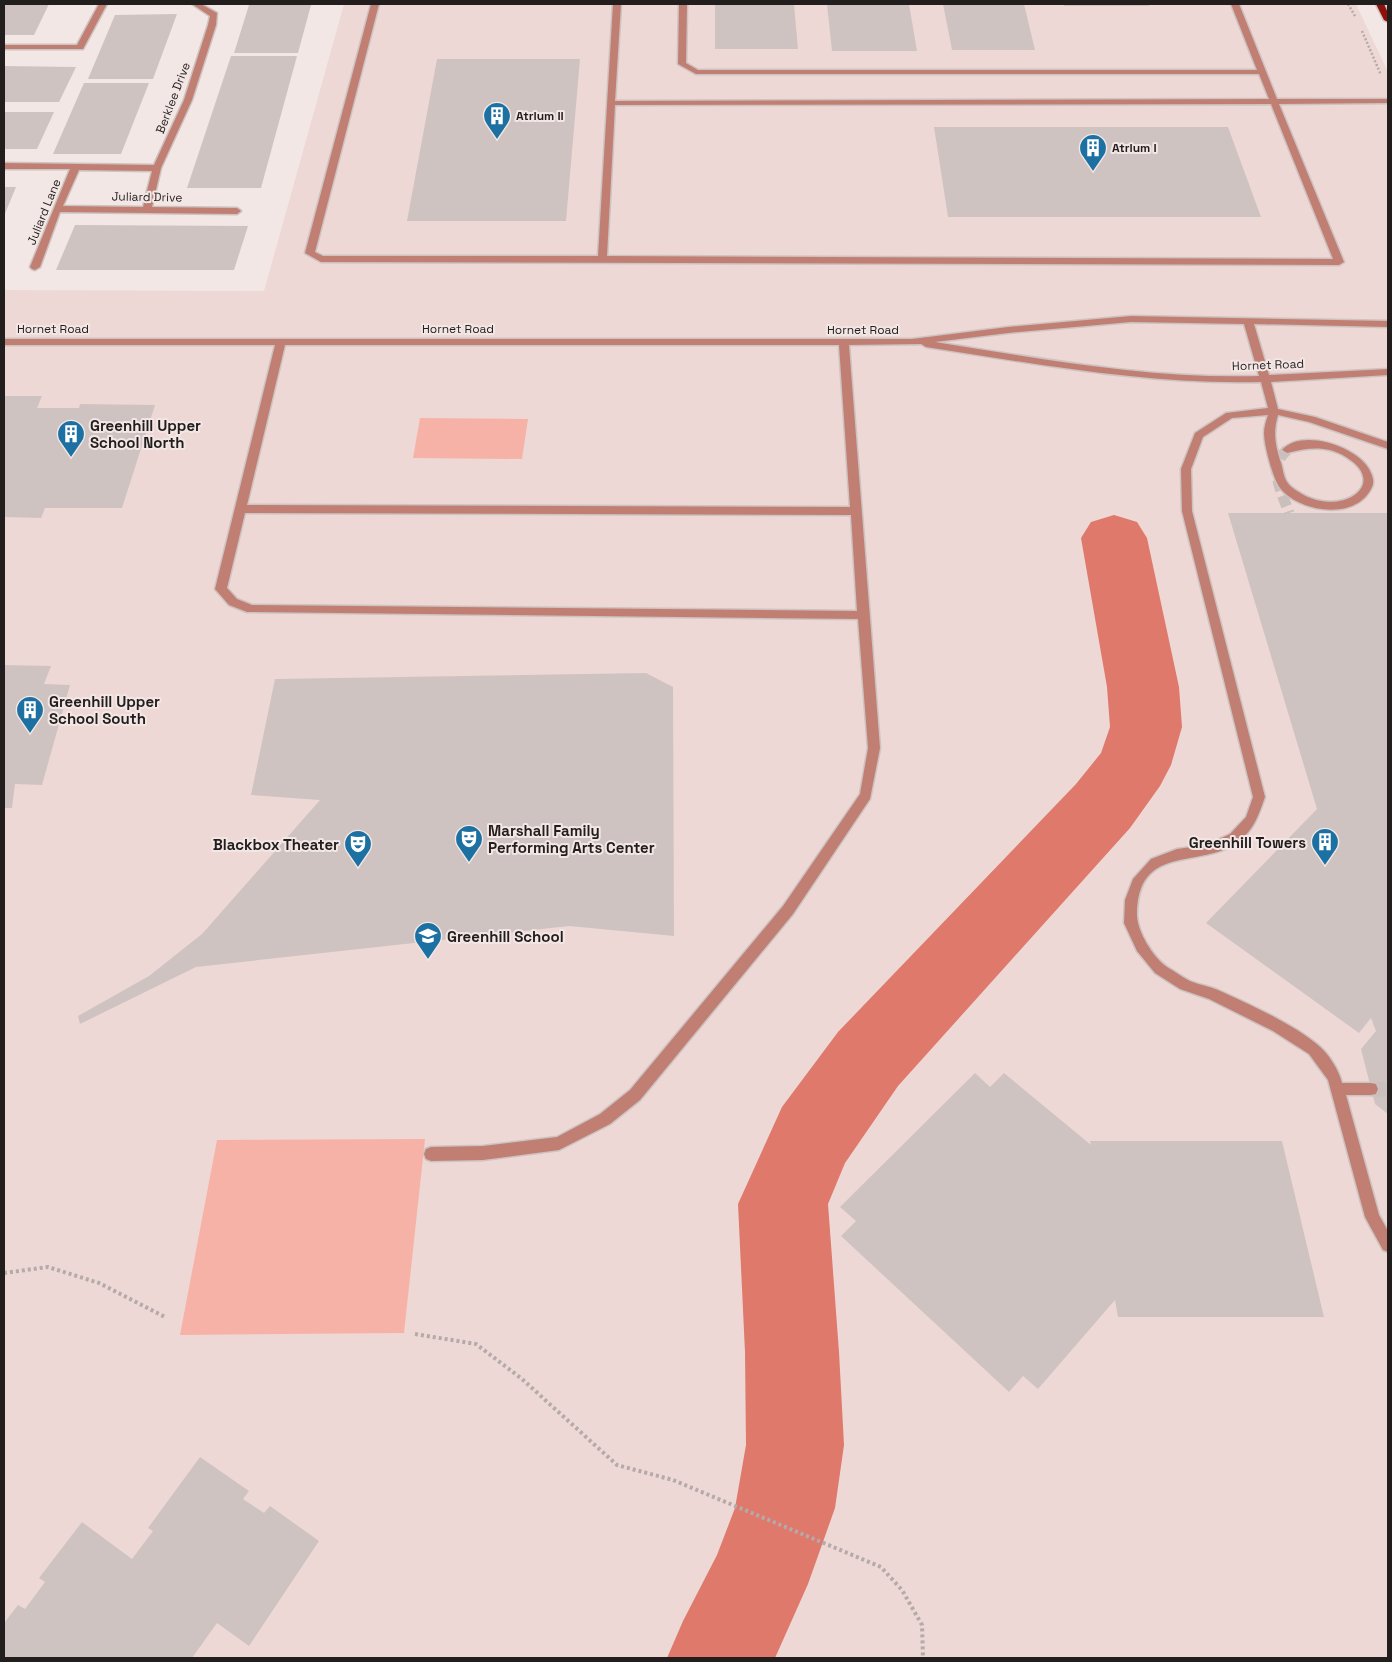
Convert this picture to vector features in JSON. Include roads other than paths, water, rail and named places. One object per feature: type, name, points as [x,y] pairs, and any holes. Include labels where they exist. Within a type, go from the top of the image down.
[{"type":"main road","points":[[1380,4],[1388,20]]},
{"type":"street","points":[[4,47],[80,47],[103,4]]},
{"type":"street","name":"Berklee Drive","points":[[147,209],[157,168],[188,100],[212,25],[214,15],[196,4]]},
{"type":"street","points":[[375,4],[310,253],[321,259],[1339,262],[1235,4]]},
{"type":"street","points":[[602,259],[617,4]]},
{"type":"street","points":[[683,4],[682,64],[696,72],[1263,72]]},
{"type":"street","points":[[612,103],[1388,101]]},
{"type":"street","name":"Juliard Drive","points":[[4,166],[157,168]]},
{"type":"street","name":"Juliard Lane","points":[[35,267],[57,208],[76,166]]},
{"type":"street","name":"Juliard Drive","points":[[57,208],[237,211]]},
{"type":"street","name":"Hornet Road","points":[[4,342],[912,342],[1008,330],[1131,319],[1388,324]]},
{"type":"street","points":[[1248,320],[1274,412],[1267,432],[1284,486],[1295,495],[1310,502],[1325,505],[1341,505],[1354,502],[1364,494],[1368,486],[1368,475],[1361,465],[1350,456],[1336,449],[1321,445],[1306,444],[1287,450]]},
{"type":"street","points":[[281,342],[221,589],[233,602],[251,608],[863,615]]},
{"type":"street","points":[[431,1154],[483,1153],[559,1143],[606,1118],[634,1095],[788,910],[866,795],[874,748],[844,342]]},
{"type":"street","name":"Hornet Road","points":[[912,342],[1082,369],[1191,379],[1264,378],[1388,372]]},
{"type":"street","points":[[1388,446],[1311,419],[1274,412],[1230,414],[1199,435],[1186,469],[1187,511],[1259,797],[1251,820],[1234,838],[1208,850],[1177,854],[1155,863],[1139,879],[1131,900],[1131,923],[1142,947],[1160,968],[1185,985],[1213,994],[1278,1027],[1314,1050],[1334,1077],[1372,1217],[1388,1245]]},
{"type":"street","points":[[241,509],[856,511]]},
{"type":"street","points":[[1337,1089],[1371,1089]]},
{"type":"waterway","points":[[720,1658],[757,1584],[785,1508],[795,1445],[792,1352],[783,1204],[813,1136],[868,1059],[1103,806],[1134,765],[1146,727],[1143,687],[1114,538]]},
{"type":"tunnel","points":[[1287,450],[1281,457],[1277,472],[1280,488],[1289,513]]},
{"type":"tunnel","points":[[1371,1089],[1388,1089]]},
{"type":"place","name":"Atrium II","points":[[497,140]]},
{"type":"place","name":"Atrium I","points":[[1093,172]]},
{"type":"place","name":"Greenhill Upper School North","points":[[71,458]]},
{"type":"place","name":"Greenhill Upper School South","points":[[30,734]]},
{"type":"place","name":"Marshall Family Performing Arts Center","points":[[469,863]]},
{"type":"place","name":"Greenhill Towers","points":[[1325,866]]},
{"type":"place","name":"Blackbox Theater","points":[[358,868]]},
{"type":"place","name":"Greenhill School","points":[[428,960]]}]
